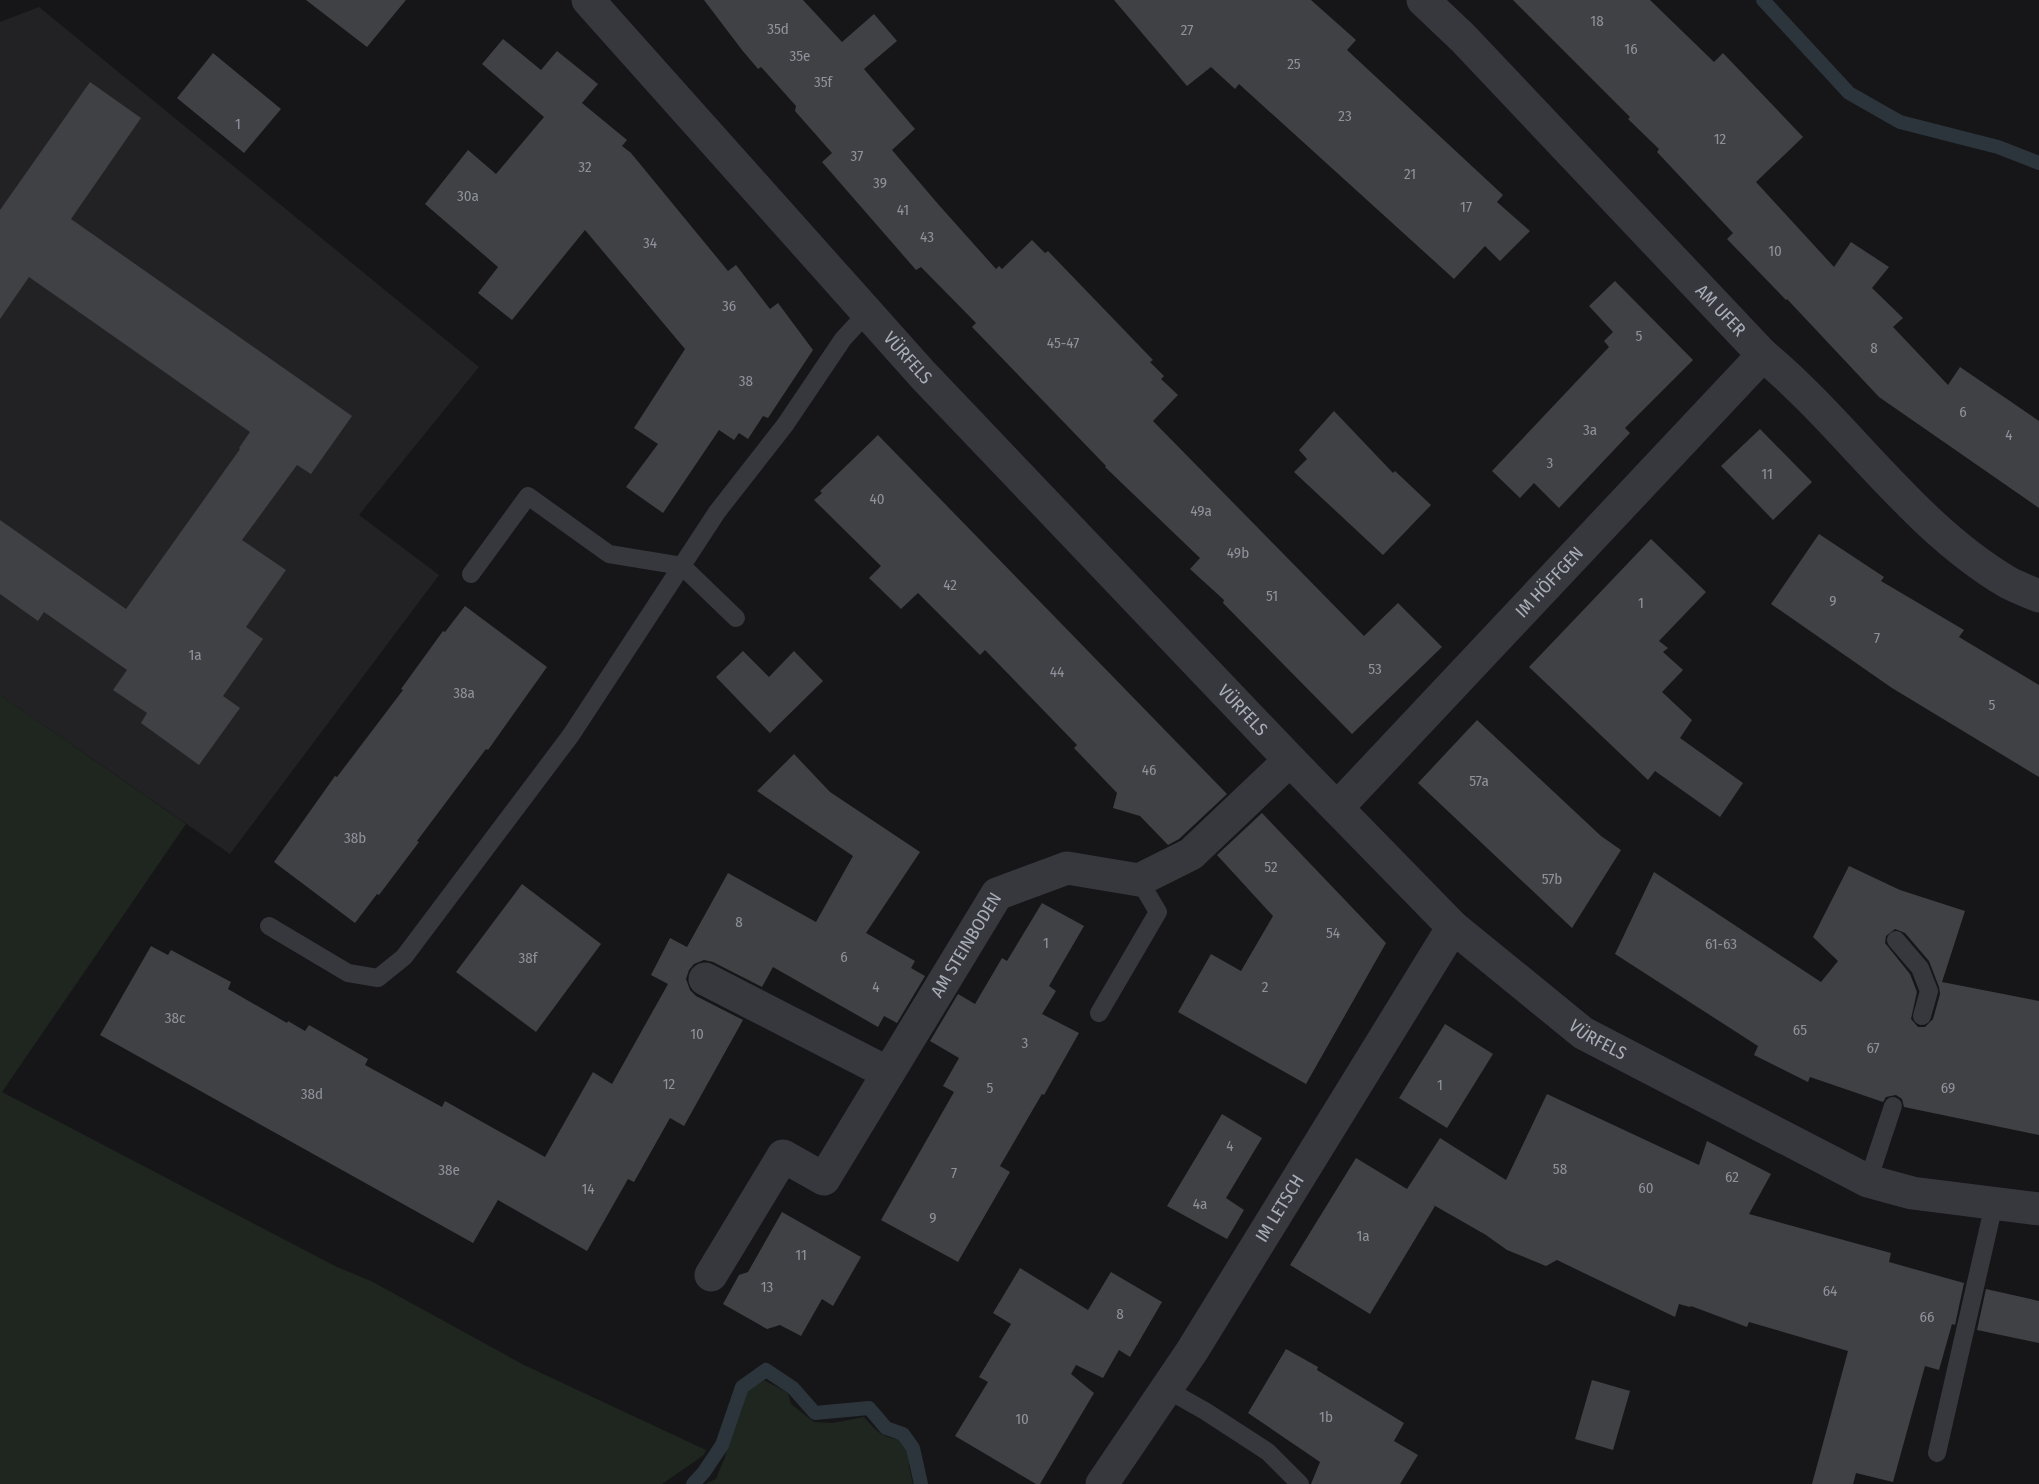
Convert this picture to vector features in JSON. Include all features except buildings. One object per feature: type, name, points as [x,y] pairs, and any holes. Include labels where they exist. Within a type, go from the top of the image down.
[{"type":"street","name":"VÜRFELS","points":[[588,0],[923,375],[1452,927],[1583,1033],[1868,1181],[1912,1193],[2039,1209]]},
{"type":"street","name":"AM UFER","points":[[1423,0],[1463,38],[1763,355],[1792,379],[1919,512],[1965,552],[2010,584],[2039,596]]},
{"type":"street","name":"IM HÖFFGEN","points":[[1337,808],[1763,355]]},
{"type":"street","points":[[1139,880],[1191,854],[1290,760]]},
{"type":"street","name":"AM STEINBODEN","points":[[711,1275],[783,1156],[824,1179],[997,894],[1067,868],[1139,880]]},
{"type":"street","name":"IM LETSCH","points":[[1102,1484],[1192,1352],[1452,927]]},
{"type":"street","points":[[705,979],[888,1073]]},
{"type":"lane","points":[[269,926],[348,973],[378,978],[404,957],[571,735],[717,512],[785,424],[843,339],[867,313]]},
{"type":"lane","points":[[471,574],[528,496],[609,554],[682,566],[736,618]]},
{"type":"lane","points":[[1099,1013],[1158,912],[1139,880]]},
{"type":"lane","points":[[1896,940],[1920,969],[1929,991],[1922,1016]]},
{"type":"lane","points":[[1868,1181],[1893,1106]]},
{"type":"lane","points":[[1937,1453],[1994,1204]]},
{"type":"lane","points":[[1166,1389],[1268,1452],[1300,1484]]},
{"type":"shaded area","points":[[39,7],[479,367],[359,515],[439,575],[230,854],[0,695],[0,22]]},
{"type":"shaded area","points":[[0,695],[186,824],[2,1092],[337,1267],[371,1281],[524,1365],[706,1450],[704,1455],[662,1484],[0,1484]]},
{"type":"shaded area","points":[[764,1380],[788,1393],[791,1404],[814,1422],[833,1423],[864,1417],[881,1434],[904,1439],[911,1455],[909,1466],[913,1484],[705,1484],[716,1479],[725,1457],[741,1386]]},
{"type":"waterway","points":[[1763,0],[1849,93],[1900,122],[1998,147],[2039,163]]},
{"type":"waterway","points":[[693,1484],[722,1445],[742,1387],[766,1370],[793,1388],[815,1413],[869,1408],[886,1428],[903,1434],[913,1448],[921,1484]]}]
